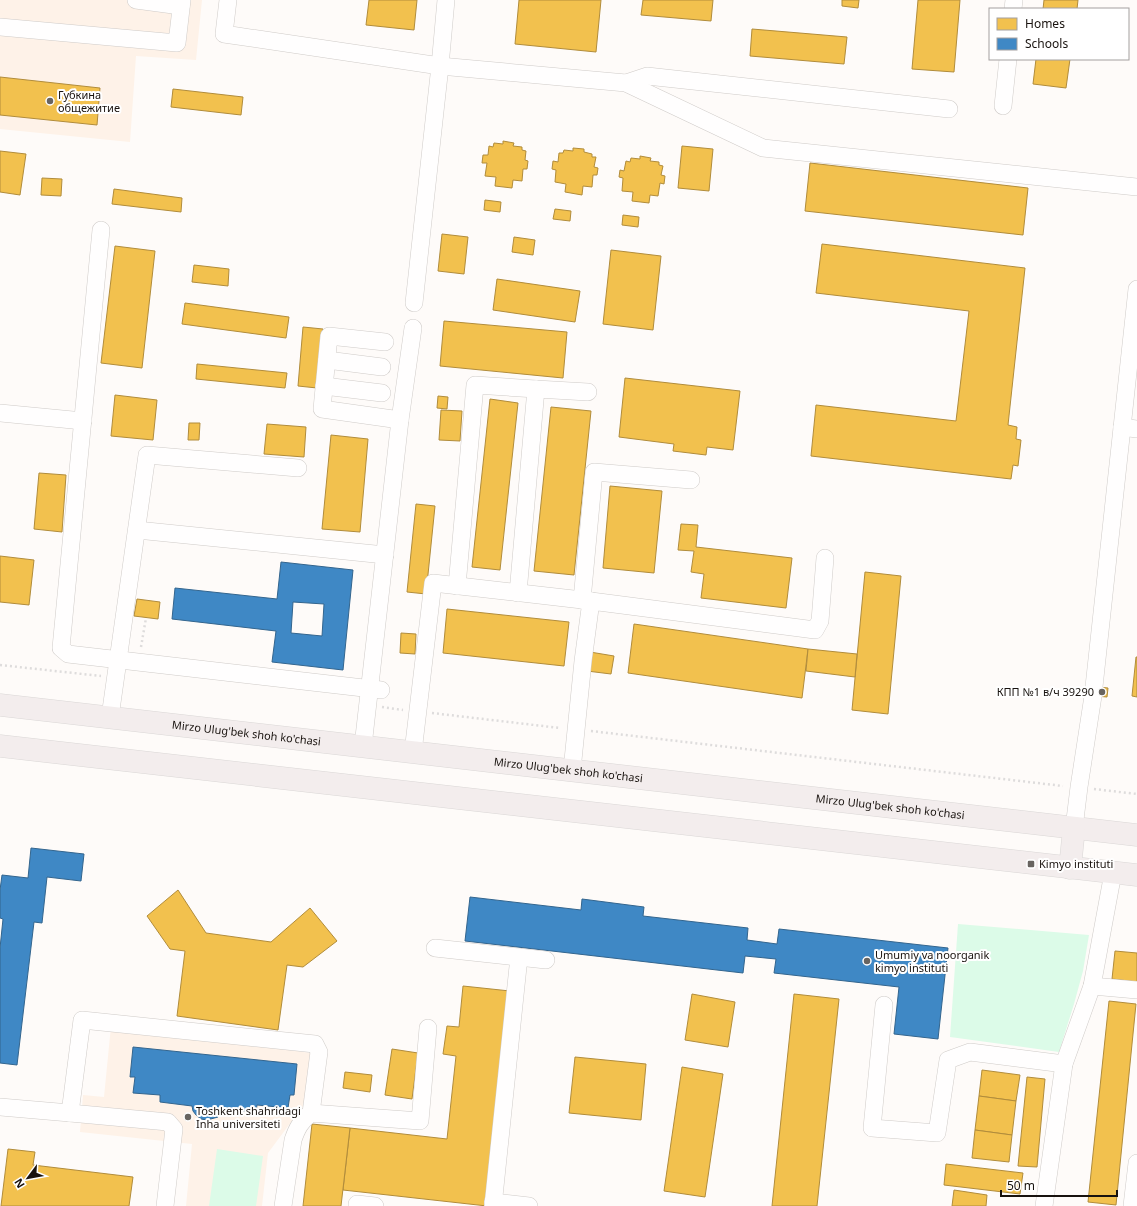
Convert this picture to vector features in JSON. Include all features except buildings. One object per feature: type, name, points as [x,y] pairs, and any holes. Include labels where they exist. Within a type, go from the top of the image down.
[{"type":"main road","name":"Mirzo Ulug'bek shoh ko'chasi","points":[[0,705],[1137,835]]},
{"type":"main road","points":[[0,746],[1137,875]]},
{"type":"main road","points":[[1070,868],[1074,828]]},
{"type":"street","points":[[0,27],[177,43],[182,3],[136,0]]},
{"type":"street","points":[[228,0],[224,34],[440,66],[626,83],[764,148],[1137,187]]},
{"type":"street","points":[[414,303],[446,0]]},
{"type":"street","points":[[1003,106],[1008,60]]},
{"type":"street","points":[[626,83],[647,76],[949,109]]},
{"type":"street","points":[[101,230],[61,648],[68,654],[381,690]]},
{"type":"street","points":[[1074,828],[1130,428],[1137,289]]},
{"type":"street","points":[[363,746],[400,420],[413,328]]},
{"type":"street","points":[[385,342],[329,336],[322,409],[400,420]]},
{"type":"street","points":[[327,360],[382,367]]},
{"type":"street","points":[[457,586],[476,385],[588,392]]},
{"type":"street","points":[[324,386],[382,393]]},
{"type":"street","points":[[518,593],[536,389]]},
{"type":"street","points":[[0,413],[83,421]]},
{"type":"street","points":[[110,717],[147,455],[298,468]]},
{"type":"street","points":[[572,770],[583,661],[594,472],[691,480]]},
{"type":"street","points":[[137,530],[385,556]]},
{"type":"street","points":[[413,752],[433,583],[815,630],[820,621],[825,558]]},
{"type":"street","points":[[1044,1206],[1064,1064],[1092,986],[1113,873]]},
{"type":"street","points":[[436,948],[546,960]]},
{"type":"street","points":[[519,957],[493,1204],[529,1206]]},
{"type":"street","points":[[1092,986],[1137,990]]},
{"type":"street","points":[[884,1005],[872,1128],[937,1133],[948,1060],[970,1052],[1064,1064]]},
{"type":"street","points":[[70,1113],[82,1020],[315,1044],[320,1052],[311,1112],[303,1119],[296,1130],[293,1140],[283,1206]]},
{"type":"street","points":[[311,1112],[420,1121],[428,1028]]},
{"type":"street","points":[[0,1107],[168,1122],[174,1129],[164,1206]]},
{"type":"street","points":[[1137,1163],[1133,1206],[1137,1206]]},
{"type":"street","points":[[357,1206],[357,1204],[376,1206]]},
{"type":"path","points":[[140,653],[146,618]]},
{"type":"path","points":[[391,708],[407,710]]},
{"type":"path","points":[[430,713],[564,728]]},
{"type":"path","points":[[588,731],[1137,794]]},
{"type":"shaded area","points":[[0,0],[202,0],[196,60],[136,56],[130,142],[0,129]]},
{"type":"shaded area","name":"Toshkent shahridagi Inha universiteti","points":[[111,1026],[311,1053],[306,1102],[268,1153],[262,1206],[186,1206],[192,1144],[80,1132],[83,1095],[104,1097]]},
{"type":"green space","points":[[958,924],[1089,935],[1083,971],[1059,1052],[950,1037]]},
{"type":"green space","points":[[217,1149],[263,1156],[256,1206],[209,1206]]},
{"type":"place","name":"Губкина общежитие","points":[[50,101]]},
{"type":"place","name":"КПП №1 в/ч 39290","points":[[1102,692]]},
{"type":"place","name":"Kimyo instituti","points":[[1031,864]]},
{"type":"place","name":"Umumiy va noorganik kimyo instituti","points":[[867,961]]},
{"type":"place","name":"Toshkent shahridagi Inha universiteti","points":[[188,1117]]}]
